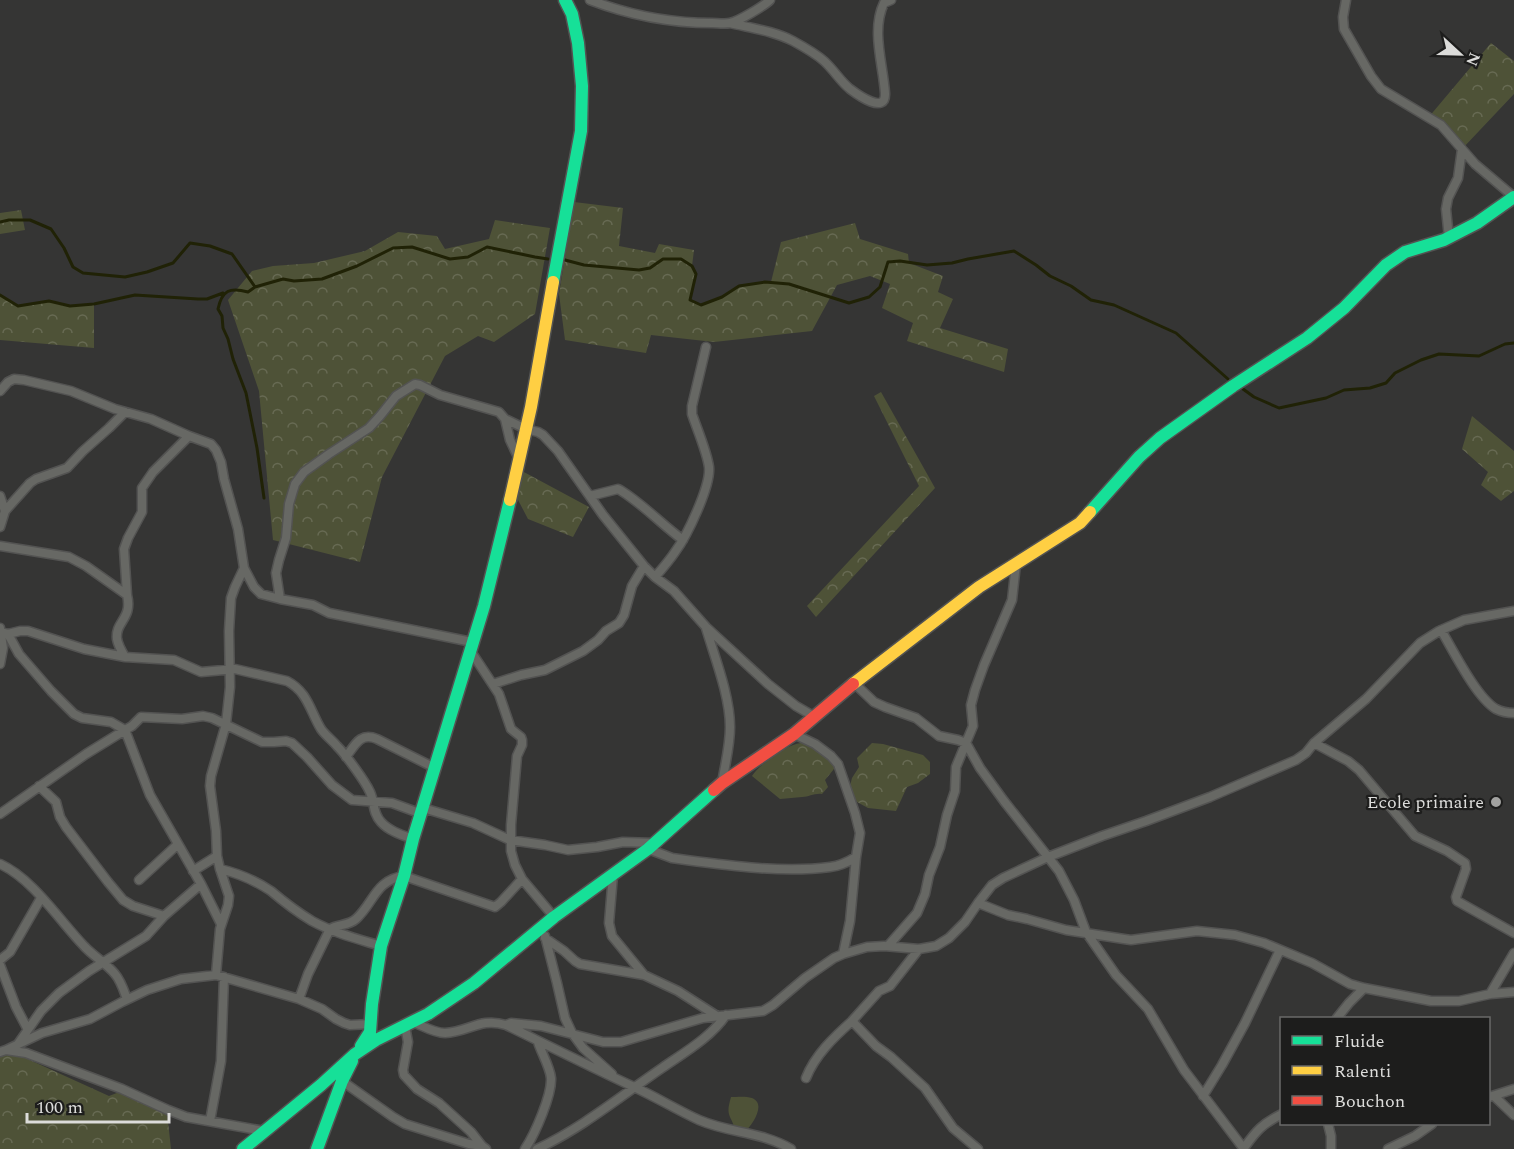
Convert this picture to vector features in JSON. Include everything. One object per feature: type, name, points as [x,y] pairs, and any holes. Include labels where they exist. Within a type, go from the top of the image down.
[{"type":"street","points":[[317,1149],[342,1081],[355,1054],[368,1035],[381,946],[484,606],[526,429],[581,131],[582,86],[578,43],[572,14],[565,0]]},
{"type":"street","points":[[590,0],[617,10],[670,21],[730,23],[778,35],[795,42],[826,63],[849,88],[879,104],[883,102],[885,93],[878,42],[878,22],[884,3],[891,0]]},
{"type":"street","points":[[730,23],[764,6],[770,0]]},
{"type":"street","points":[[243,1149],[355,1054],[376,1040],[438,1007],[544,933],[554,917],[652,846],[722,783],[794,734],[854,683],[979,587],[1080,523],[1139,457],[1160,438],[1233,386],[1307,338],[1344,308],[1386,265],[1405,252],[1449,238],[1477,223],[1514,197],[1475,164],[1441,125],[1381,89],[1344,29],[1343,16],[1347,0]]},
{"type":"street","points":[[1449,238],[1446,209],[1458,178],[1462,149]]},
{"type":"street","points":[[655,577],[683,540],[703,496],[709,474],[709,465],[692,414],[706,347]]},
{"type":"street","points":[[0,391],[14,379],[71,391],[125,412],[151,419],[211,444],[221,462],[238,529],[244,568],[256,591],[261,594],[313,605],[329,612],[471,646],[502,701],[511,729],[521,737],[523,742],[517,756],[510,840],[513,858],[522,879],[554,917]]},
{"type":"street","points":[[280,599],[276,573],[286,538],[289,504],[295,484],[304,472],[369,428],[399,393],[410,386],[417,385],[440,395],[498,412],[505,419],[543,435],[558,451],[603,515],[644,566],[674,591],[706,627],[768,684],[796,706],[815,717]]},
{"type":"street","points":[[0,527],[5,511],[30,483],[68,468],[125,412]]},
{"type":"street","points":[[505,419],[510,440],[519,459]]},
{"type":"street","points":[[125,657],[117,637],[129,610],[124,549],[142,512],[142,488],[153,472],[189,436]]},
{"type":"street","points":[[590,496],[618,489],[642,504],[683,540]]},
{"type":"street","points":[[0,496],[5,511]]},
{"type":"street","points":[[0,546],[69,557],[86,566],[127,596]]},
{"type":"street","points":[[888,946],[916,913],[925,894],[955,791],[956,767],[973,726],[971,705],[975,690],[1012,600],[1016,564]]},
{"type":"street","points":[[493,684],[545,670],[583,651],[598,640],[609,628],[619,623],[624,615],[632,586],[644,566]]},
{"type":"street","points":[[210,1121],[221,1061],[219,938],[229,896],[217,856],[210,786],[226,724],[230,669],[231,598],[244,568]]},
{"type":"street","points":[[506,1025],[511,1023],[541,1026],[603,1042],[621,1042],[704,1018],[763,1011],[805,978],[843,954],[867,947],[888,946],[919,949],[936,946],[949,938],[965,922],[992,885],[1003,878],[1048,857],[1210,797],[1296,760],[1366,699],[1420,643],[1464,620],[1514,611]]},
{"type":"street","points":[[706,627],[728,709],[729,738],[722,783]]},
{"type":"street","points":[[1441,630],[1463,668],[1494,708],[1506,713],[1514,712]]},
{"type":"street","points":[[2,631],[28,631],[84,649],[125,657],[174,660],[201,672],[230,669],[243,671],[292,684],[309,703],[326,736],[337,745],[370,791],[374,814],[383,824],[413,839]]},
{"type":"street","points":[[0,664],[3,648],[2,631]]},
{"type":"street","points":[[2,631],[51,691],[74,714],[82,718],[111,722],[124,730],[150,795],[221,924]]},
{"type":"street","points":[[854,683],[874,702],[916,718],[939,736],[966,743],[986,776],[1059,871],[1074,900],[1086,932],[1116,975],[1148,1009],[1184,1070],[1244,1149],[1266,1122],[1280,1115]]},
{"type":"street","points":[[0,814],[86,754],[129,729],[139,718],[144,716],[182,719],[207,716],[262,742],[292,743],[332,785],[345,796],[356,801],[372,800],[396,804],[473,823],[510,840],[574,851],[622,842],[652,846],[672,858],[775,869],[831,867],[847,863],[856,857]]},
{"type":"street","points":[[794,734],[815,744],[838,764],[860,833],[850,921],[843,954]]},
{"type":"street","points":[[346,757],[360,739],[368,737],[377,739],[435,768]]},
{"type":"street","points":[[1314,743],[1348,761],[1359,770],[1415,836],[1447,851],[1464,863],[1466,869],[1456,897],[1457,901],[1514,933]]},
{"type":"street","points":[[39,786],[56,802],[60,817],[66,827],[123,900],[133,906],[164,916]]},
{"type":"street","points":[[139,880],[177,845]]},
{"type":"street","points":[[193,871],[217,856]]},
{"type":"street","points":[[0,864],[20,878],[41,898],[83,945],[117,976],[127,999]]},
{"type":"street","points":[[220,870],[232,872],[265,888],[294,909],[330,929],[381,946]]},
{"type":"street","points":[[613,875],[610,930],[612,936],[644,975]]},
{"type":"street","points":[[299,999],[326,933],[333,927],[353,921],[361,914],[381,886],[395,877],[404,876],[495,907],[522,879]]},
{"type":"street","points":[[18,1044],[40,1011],[59,993],[89,971],[146,936],[164,916],[201,884]]},
{"type":"street","points":[[0,960],[10,952],[41,898]]},
{"type":"street","points":[[978,903],[1008,915],[1066,930],[1131,940],[1197,931],[1235,935],[1264,943],[1312,963],[1344,982],[1364,988],[1443,1002],[1514,992]]},
{"type":"street","points":[[544,933],[580,964],[644,975],[722,1015]]},
{"type":"street","points":[[544,933],[565,1018],[572,1033],[583,1048],[619,1081]]},
{"type":"street","points":[[806,1078],[831,1041],[879,991],[890,986],[919,949]]},
{"type":"street","points":[[1203,1096],[1242,1028],[1280,950]]},
{"type":"street","points":[[1490,994],[1514,953]]},
{"type":"street","points":[[0,965],[16,1007],[27,1028]]},
{"type":"street","points":[[3,1051],[42,1033],[90,1019],[147,990],[188,978],[220,976],[299,999],[350,1025],[371,1024]]},
{"type":"street","points":[[1338,1017],[1364,988]]},
{"type":"street","points":[[537,1149],[581,1124],[697,1045],[721,1022],[722,1015]]},
{"type":"street","points":[[852,1021],[876,1046],[925,1088],[953,1128],[978,1149]]},
{"type":"street","points":[[409,1024],[434,1032],[446,1033],[486,1022],[506,1025],[701,1121],[734,1132],[762,1137],[791,1149]]},
{"type":"street","points":[[409,1024],[404,1075],[417,1089],[439,1103],[484,1147]]},
{"type":"street","points":[[525,1149],[533,1137],[547,1100],[551,1078],[538,1042]]},
{"type":"street","points":[[3,1051],[26,1053],[122,1089],[186,1117],[264,1131]]},
{"type":"street","points":[[342,1081],[393,1118],[405,1124],[484,1147]]},
{"type":"street","points":[[1491,1096],[1514,1089]]},
{"type":"street","points":[[1491,1096],[1514,1115]]},
{"type":"street","points":[[1328,1125],[1331,1149]]},
{"type":"street","points":[[1388,1149],[1415,1136],[1431,1125]]},
{"type":"green space","points":[[1491,43],[1514,61],[1514,94],[1462,149],[1428,118]]},
{"type":"green space","points":[[574,202],[623,208],[619,246],[655,253],[659,244],[694,250],[692,266],[696,274],[691,300],[701,305],[722,297],[739,286],[771,282],[781,242],[855,223],[860,239],[908,254],[909,263],[943,276],[938,292],[953,299],[940,328],[1008,349],[1004,372],[907,341],[913,323],[882,308],[890,284],[870,276],[837,285],[812,331],[714,342],[651,335],[646,353],[565,340],[559,294]]},
{"type":"green space","points":[[21,210],[25,230],[0,234],[0,213]]},
{"type":"green space","points":[[495,220],[550,228],[535,314],[494,342],[478,336],[445,356],[382,477],[360,562],[273,540],[259,391],[228,300],[252,271],[273,266],[314,263],[365,251],[398,232],[437,236],[445,249],[489,239]]},
{"type":"green space","points":[[0,295],[18,306],[49,301],[70,306],[94,304],[94,348],[0,340]]},
{"type":"green space","points":[[881,392],[935,488],[816,617],[807,606],[919,486],[874,396]]},
{"type":"green space","points":[[1472,416],[1514,451],[1514,491],[1501,501],[1481,485],[1488,472],[1462,449]]},
{"type":"green space","points":[[522,471],[589,507],[573,537],[528,519],[517,498]]},
{"type":"green space","points":[[801,743],[817,748],[838,764],[825,780],[828,787],[822,794],[780,799],[752,776],[774,755]]},
{"type":"green space","points":[[872,743],[923,755],[930,762],[930,774],[918,783],[907,787],[896,811],[868,808],[857,802],[849,790],[852,778],[859,767],[857,758]]},
{"type":"green space","points":[[10,1051],[109,1096],[122,1091],[167,1112],[171,1149],[0,1149],[0,1056]]},
{"type":"green space","points":[[731,1097],[752,1098],[758,1105],[757,1115],[745,1132],[735,1130],[729,1112]]},
{"type":"waterway","points":[[0,222],[30,220],[51,229],[73,267],[83,273],[125,277],[147,272],[173,263],[190,243],[210,246],[232,254],[255,287],[283,279],[294,281],[322,279],[357,266],[393,248],[412,247],[450,259],[468,257],[487,247],[548,259]]},
{"type":"waterway","points":[[565,260],[584,265],[639,270],[650,268],[663,259],[681,259],[692,266],[696,274],[690,300],[701,305],[722,297],[739,286],[765,282],[789,284],[849,303],[869,297],[880,287],[888,262],[900,261],[927,265],[952,263],[1014,251],[1091,300],[1114,305],[1176,333],[1228,379]]},
{"type":"waterway","points":[[255,287],[248,292],[236,290],[228,292],[222,298],[218,309],[246,393],[264,498]]},
{"type":"waterway","points":[[0,295],[18,306],[49,301],[70,306],[94,304],[135,295],[207,299],[223,293]]},
{"type":"waterway","points":[[1243,389],[1254,397],[1279,408],[1326,398],[1344,390],[1370,388],[1386,383],[1395,373],[1439,354],[1479,356],[1505,344],[1514,343]]},
{"type":"traffic: fast","points":[[553,282],[581,131],[582,86],[578,43],[572,14],[565,0]]},
{"type":"traffic: fast","points":[[1090,512],[1139,457],[1160,438],[1233,386],[1307,338],[1344,308],[1386,265],[1405,252],[1444,240],[1477,223],[1514,197]]},
{"type":"traffic: fast","points":[[361,1046],[370,1032],[381,946],[484,606],[510,500]]},
{"type":"traffic: fast","points":[[243,1149],[355,1054],[376,1040],[428,1014],[474,983],[554,917],[648,849],[714,790]]},
{"type":"traffic: fast","points":[[317,1149],[342,1081],[352,1061]]},
{"type":"traffic: slow","points":[[510,500],[531,407],[553,282]]},
{"type":"traffic: slow","points":[[853,684],[979,587],[1080,523],[1090,512]]},
{"type":"traffic: jam","points":[[714,790],[794,734],[853,684]]},
{"type":"place","name":"Ecole primaire","points":[[1496,802]]}]
